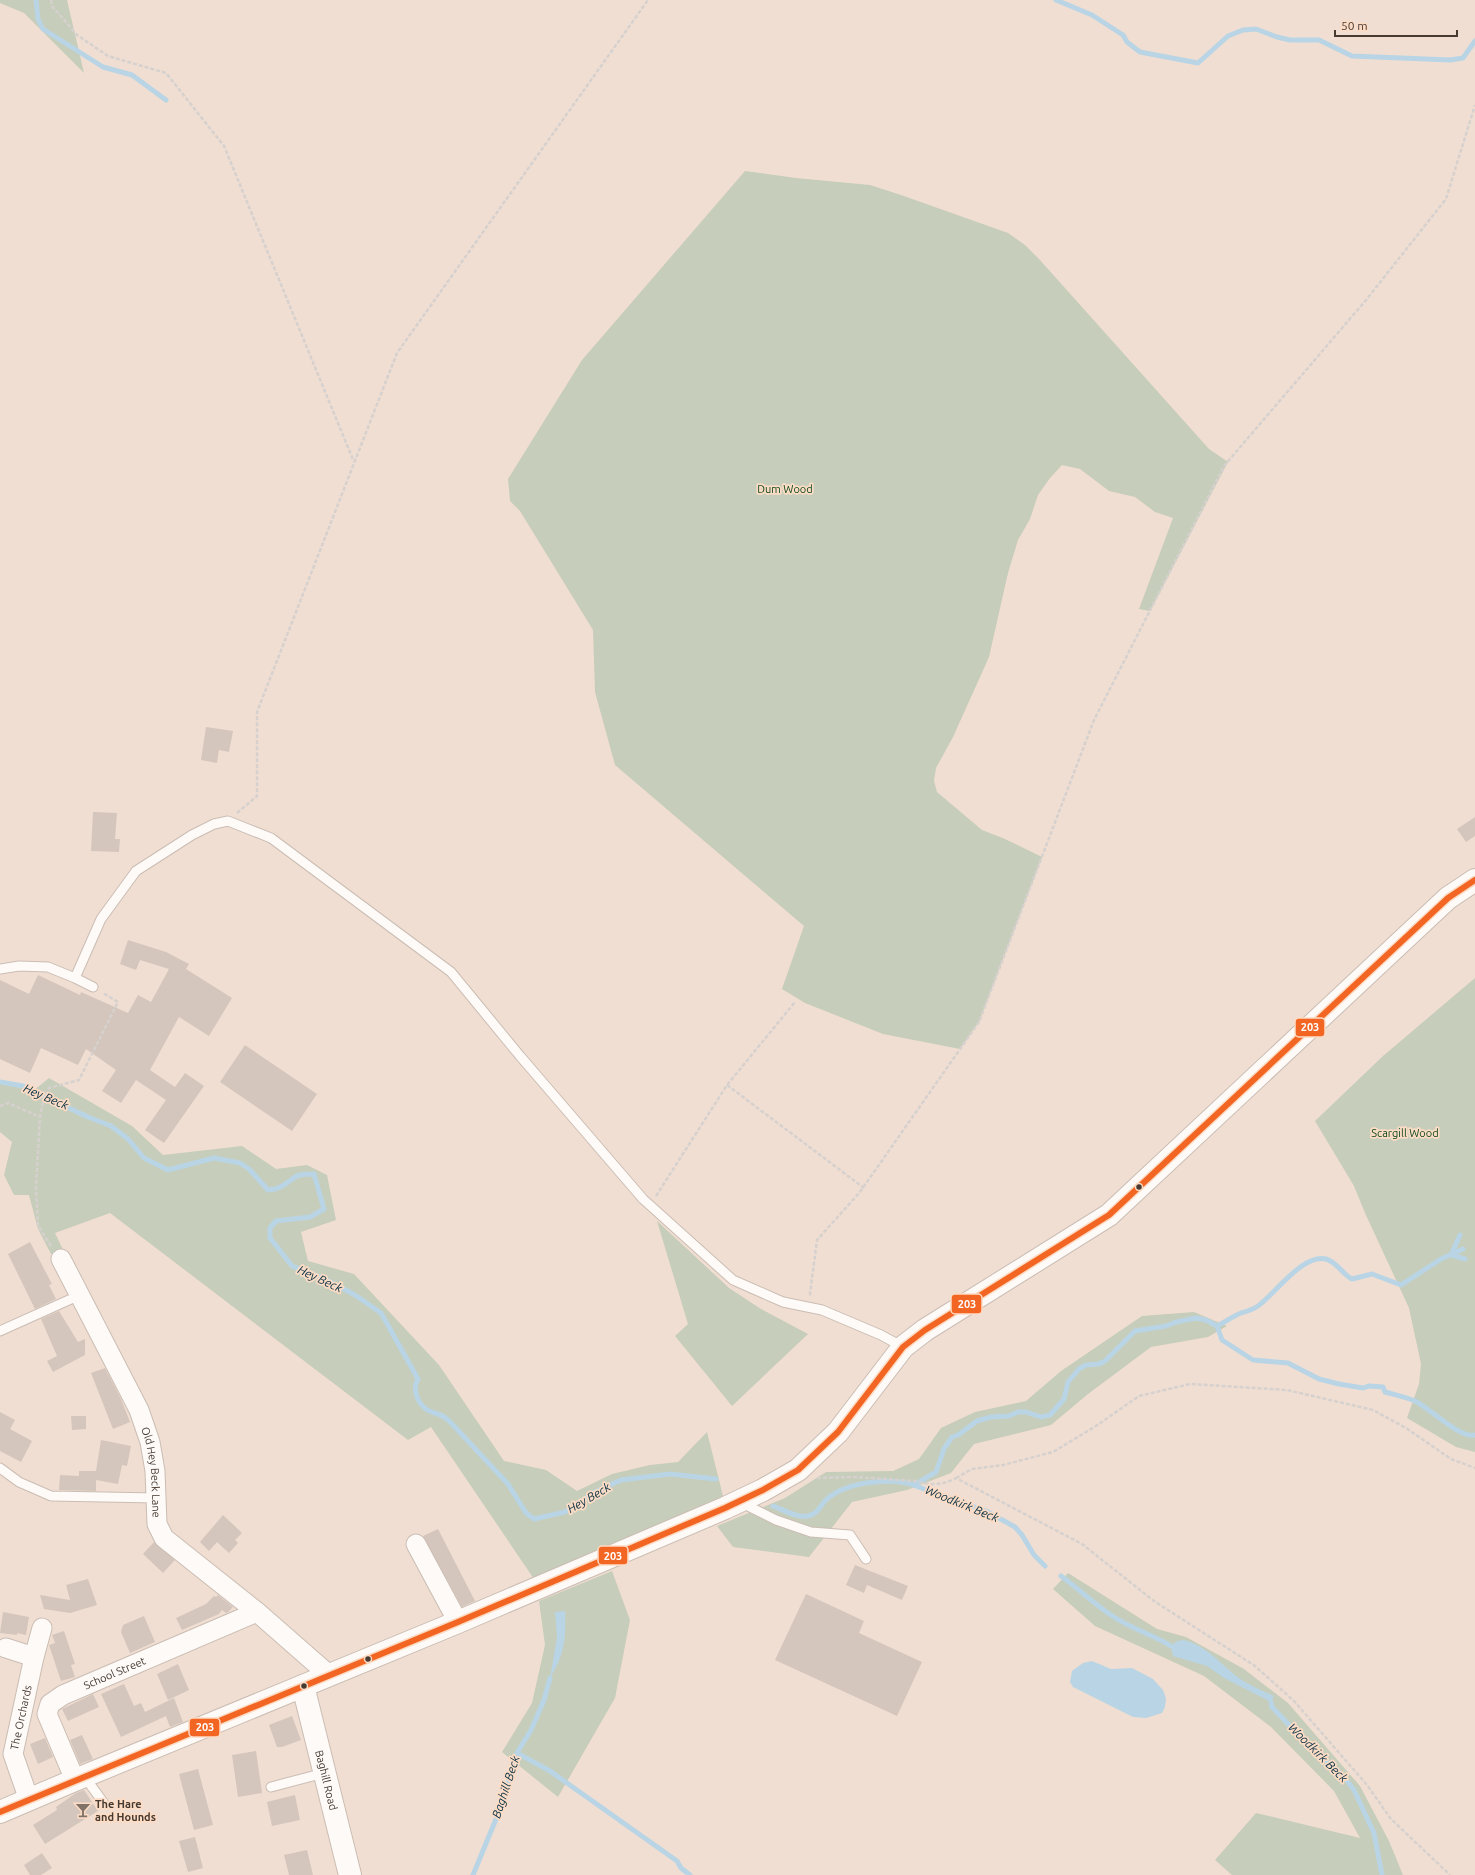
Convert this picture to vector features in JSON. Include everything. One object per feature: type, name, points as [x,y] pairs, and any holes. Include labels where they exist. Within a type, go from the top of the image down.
[{"type":"street","points":[[0,1812],[458,1622],[738,1502],[798,1470],[838,1432],[903,1348],[925,1330],[1109,1215],[1448,898],[1475,880]]},
{"type":"street","name":"Old Hey Beck Lane","points":[[61,1260],[139,1410],[150,1442],[155,1471],[157,1524],[164,1538],[257,1612],[329,1675]]},
{"type":"street","points":[[416,1544],[458,1622]]},
{"type":"street","name":"School Street","points":[[79,1778],[47,1714],[50,1704],[63,1695],[257,1612]]},
{"type":"street","name":"The Orchards","points":[[28,1800],[13,1754],[34,1657],[42,1628]]},
{"type":"street","points":[[6,1648],[34,1657]]},
{"type":"street","name":"Baghill Road","points":[[303,1686],[350,1875]]},
{"type":"lane","points":[[75,978],[101,919],[136,871],[192,835],[214,824],[228,821],[271,838],[451,972],[520,1056],[650,1205],[732,1280],[783,1302],[822,1310],[881,1335],[903,1348]]},
{"type":"lane","points":[[0,969],[19,966],[48,967],[93,987]]},
{"type":"lane","points":[[0,1331],[80,1295]]},
{"type":"lane","points":[[0,1468],[19,1482],[51,1496],[156,1498]]},
{"type":"lane","points":[[738,1502],[776,1520],[812,1532],[850,1535],[866,1559]]},
{"type":"lane","points":[[272,1787],[324,1773]]},
{"type":"lane","points":[[79,1778],[103,1802]]},
{"type":"path","points":[[52,0],[52,6],[76,35],[108,56],[166,73],[224,146],[354,462]]},
{"type":"path","points":[[228,821],[257,796],[257,712],[397,353],[648,0]]},
{"type":"path","points":[[822,1310],[810,1294],[817,1240],[864,1188],[979,1022],[1094,720],[1224,466],[1366,300],[1446,199],[1475,105]]},
{"type":"path","points":[[61,1260],[38,1226],[36,1187],[40,1118],[43,1102],[49,1088],[79,1080],[118,1002],[93,987]]},
{"type":"path","points":[[650,1205],[727,1085],[795,1002]]},
{"type":"path","points":[[727,1085],[864,1188]]},
{"type":"path","points":[[0,1106],[8,1103],[40,1118]]},
{"type":"path","points":[[798,1470],[819,1478],[854,1477],[916,1482],[923,1484],[946,1484],[972,1469],[1003,1465],[1053,1452],[1096,1426],[1139,1396],[1190,1384],[1286,1390],[1374,1410],[1406,1428],[1451,1459],[1475,1468]]},
{"type":"path","points":[[956,1478],[1082,1544],[1154,1601],[1256,1666],[1294,1701],[1367,1785],[1391,1819],[1450,1875]]},
{"type":"green space","points":[[0,0],[67,0],[84,73],[24,13],[0,3]]},
{"type":"green space","name":"Dum Wood","points":[[745,171],[796,178],[870,185],[1008,233],[1025,245],[1039,259],[1209,449],[1228,462],[1150,611],[1139,609],[1173,518],[1155,512],[1135,497],[1109,491],[1080,469],[1062,465],[1050,478],[1038,495],[1030,519],[1018,540],[1008,573],[989,657],[953,737],[936,768],[934,781],[937,792],[982,830],[1005,839],[1042,857],[979,1022],[960,1049],[883,1034],[805,1003],[782,989],[804,926],[615,765],[595,692],[593,630],[520,511],[510,501],[508,479],[582,360]]},
{"type":"green space","name":"Scargill Wood","points":[[1475,978],[1475,1452],[1456,1447],[1407,1418],[1419,1384],[1421,1364],[1409,1308],[1354,1186],[1315,1121],[1383,1056]]},
{"type":"green space","points":[[49,1078],[132,1126],[163,1155],[242,1146],[276,1169],[307,1165],[327,1175],[336,1220],[301,1232],[308,1261],[354,1274],[439,1365],[504,1461],[546,1470],[577,1491],[612,1474],[650,1465],[678,1462],[707,1432],[723,1496],[534,1579],[431,1427],[408,1440],[110,1213],[55,1233],[66,1256],[51,1254],[38,1229],[29,1195],[14,1195],[4,1175],[12,1142],[0,1132],[0,1082],[23,1086],[33,1091]]},
{"type":"green space","points":[[657,1221],[729,1288],[761,1309],[808,1334],[732,1406],[675,1336],[688,1324]]},
{"type":"green space","points":[[1194,1312],[1227,1326],[1208,1337],[1151,1347],[1088,1394],[1051,1425],[974,1444],[951,1473],[907,1490],[852,1502],[809,1557],[733,1547],[717,1526],[785,1498],[826,1472],[893,1471],[919,1459],[941,1428],[975,1412],[1026,1401],[1061,1371],[1142,1316]]},
{"type":"green space","points":[[612,1571],[630,1620],[615,1698],[558,1797],[502,1752],[532,1703],[545,1645],[539,1601]]},
{"type":"green space","points":[[1068,1573],[1157,1629],[1186,1637],[1244,1669],[1288,1703],[1360,1786],[1389,1841],[1403,1875],[1232,1875],[1215,1860],[1256,1813],[1360,1838],[1334,1791],[1271,1727],[1204,1676],[1095,1626],[1053,1589]]},
{"type":"water","points":[[565,1611],[564,1646],[559,1661],[550,1678],[557,1637],[555,1612]]},
{"type":"water","points":[[1184,1640],[1205,1650],[1244,1681],[1274,1696],[1271,1702],[1224,1678],[1207,1666],[1173,1656],[1171,1646],[1177,1641]]},
{"type":"water","points":[[1092,1661],[1111,1669],[1132,1668],[1153,1679],[1163,1690],[1166,1698],[1165,1707],[1162,1713],[1146,1718],[1133,1717],[1073,1687],[1070,1682],[1072,1671],[1083,1663]]},
{"type":"building","points":[[206,727],[233,731],[229,752],[219,750],[217,763],[201,760]]},
{"type":"building","points":[[93,812],[117,813],[115,839],[120,839],[119,852],[91,851]]},
{"type":"building","points":[[1475,817],[1475,836],[1466,842],[1457,829]]},
{"type":"building","points":[[128,940],[166,952],[189,964],[186,969],[232,998],[209,1036],[179,1017],[150,1070],[175,1087],[185,1073],[204,1086],[164,1143],[145,1130],[166,1100],[136,1080],[121,1103],[102,1091],[116,1070],[86,1049],[78,1065],[41,1048],[30,1073],[0,1059],[0,980],[29,994],[38,975],[80,995],[81,992],[128,1013],[138,995],[151,1002],[169,969],[140,960],[136,970],[120,964]]},
{"type":"building","points":[[245,1045],[317,1094],[292,1131],[220,1082]]},
{"type":"building","points":[[30,1242],[52,1284],[49,1285],[56,1299],[35,1309],[8,1254]]},
{"type":"building","points":[[59,1311],[78,1342],[85,1339],[85,1355],[53,1372],[47,1361],[57,1356],[41,1319]]},
{"type":"building","points":[[105,1368],[121,1399],[130,1422],[113,1429],[91,1373]]},
{"type":"building","points":[[0,1412],[15,1420],[10,1429],[32,1441],[21,1462],[0,1451]]},
{"type":"building","points":[[71,1416],[86,1416],[86,1429],[72,1430]]},
{"type":"building","points":[[101,1440],[131,1446],[127,1466],[122,1465],[118,1484],[96,1480],[96,1491],[59,1490],[60,1475],[79,1476],[79,1471],[96,1471]]},
{"type":"building","points":[[223,1515],[242,1533],[235,1540],[238,1543],[229,1553],[217,1542],[209,1551],[200,1542]]},
{"type":"building","points":[[438,1529],[475,1601],[462,1607],[423,1536]]},
{"type":"building","points":[[154,1542],[175,1560],[163,1573],[143,1554]]},
{"type":"building","points":[[855,1565],[908,1586],[902,1600],[867,1585],[864,1593],[846,1585]]},
{"type":"building","points":[[88,1579],[97,1605],[70,1613],[44,1609],[40,1595],[70,1600],[66,1585]]},
{"type":"building","points":[[806,1594],[864,1621],[859,1633],[922,1662],[897,1716],[775,1660]]},
{"type":"building","points":[[218,1595],[233,1607],[226,1613],[222,1610],[219,1614],[182,1630],[176,1618],[206,1604],[214,1596],[216,1597]]},
{"type":"building","points":[[3,1612],[29,1617],[26,1635],[17,1633],[17,1635],[0,1633]]},
{"type":"building","points":[[144,1616],[155,1642],[130,1653],[121,1632],[123,1625]]},
{"type":"building","points":[[64,1631],[75,1664],[71,1665],[75,1677],[61,1681],[49,1645],[55,1643],[52,1635]]},
{"type":"building","points":[[178,1664],[189,1690],[168,1700],[157,1674]]},
{"type":"building","points":[[124,1684],[134,1706],[141,1703],[145,1712],[174,1698],[183,1722],[170,1727],[166,1716],[121,1737],[101,1694]]},
{"type":"building","points":[[93,1694],[99,1707],[68,1721],[62,1709]]},
{"type":"building","points":[[292,1716],[301,1740],[282,1747],[277,1747],[269,1725]]},
{"type":"building","points":[[82,1735],[93,1759],[80,1764],[70,1740]]},
{"type":"building","points":[[45,1738],[53,1757],[38,1764],[30,1744]]},
{"type":"building","points":[[256,1751],[262,1793],[238,1797],[232,1755]]},
{"type":"building","points":[[198,1769],[213,1825],[194,1830],[179,1774]]},
{"type":"building","points":[[84,1790],[98,1811],[45,1844],[33,1825],[57,1810],[56,1807],[76,1793]]},
{"type":"building","points":[[295,1795],[300,1820],[272,1826],[267,1802]]},
{"type":"building","points":[[195,1837],[203,1868],[188,1872],[179,1841]]},
{"type":"building","points":[[307,1850],[313,1875],[289,1875],[284,1855]]},
{"type":"building","points":[[42,1853],[52,1868],[41,1875],[30,1875],[24,1865]]},
{"type":"waterway","points":[[36,0],[38,19],[43,29],[103,67],[132,75],[166,100]]},
{"type":"waterway","points":[[1056,0],[1092,15],[1123,35],[1127,42],[1140,52],[1198,63],[1228,36],[1243,30],[1256,29],[1290,40],[1319,40],[1352,56],[1450,60],[1463,58],[1475,41]]},
{"type":"waterway","name":"Hey Beck","points":[[0,1082],[23,1086],[88,1117],[111,1126],[128,1139],[144,1158],[168,1170],[214,1158],[240,1163],[249,1169],[268,1190],[281,1187],[299,1175],[314,1174],[324,1209],[310,1217],[276,1221],[270,1228],[270,1238],[292,1266],[325,1279],[355,1295],[381,1313],[418,1379],[415,1387],[416,1395],[420,1403],[427,1410],[442,1416],[451,1423],[508,1484],[526,1513],[534,1519],[565,1512],[595,1492],[621,1480],[670,1474],[716,1479]]},
{"type":"waterway","points":[[1460,1235],[1451,1255],[1465,1259]]},
{"type":"waterway","points":[[773,1506],[795,1515],[808,1516],[815,1513],[825,1500],[847,1488],[870,1482],[882,1481],[894,1481],[914,1485],[936,1472],[944,1449],[952,1437],[958,1435],[977,1421],[991,1417],[1009,1416],[1018,1412],[1026,1412],[1041,1417],[1050,1415],[1064,1399],[1068,1382],[1079,1369],[1086,1365],[1099,1364],[1105,1361],[1135,1331],[1166,1326],[1176,1322],[1196,1318],[1206,1320],[1217,1326],[1238,1314],[1258,1306],[1299,1268],[1308,1262],[1317,1259],[1326,1259],[1352,1279],[1372,1274],[1401,1285],[1441,1259],[1463,1249]]},
{"type":"waterway","points":[[1217,1326],[1222,1340],[1253,1360],[1288,1363],[1319,1379],[1339,1384],[1363,1388],[1369,1386],[1383,1387],[1385,1392],[1406,1397],[1417,1402],[1462,1433],[1475,1435]]},
{"type":"waterway","name":"Woodkirk Beck","points":[[913,1485],[986,1511],[1015,1527],[1022,1535],[1034,1555],[1045,1566]]},
{"type":"waterway","name":"Woodkirk Beck","points":[[1061,1576],[1114,1617],[1171,1646]]},
{"type":"waterway","name":"Baghill Beck","points":[[473,1875],[501,1807],[517,1753],[531,1730],[544,1700],[550,1678]]},
{"type":"waterway","name":"Woodkirk Beck","points":[[1271,1702],[1272,1707],[1308,1745],[1344,1777],[1354,1790],[1374,1833],[1382,1875]]},
{"type":"waterway","points":[[517,1753],[550,1771],[677,1861],[681,1868],[690,1875]]},
{"type":"transit line","name":"203","points":[[0,1812],[458,1622],[725,1508],[763,1490],[798,1470],[838,1432],[903,1347],[925,1330],[1109,1215],[1448,898],[1475,880]]},
{"type":"place","name":"The Hare and Hounds","points":[[83,1810]]}]
